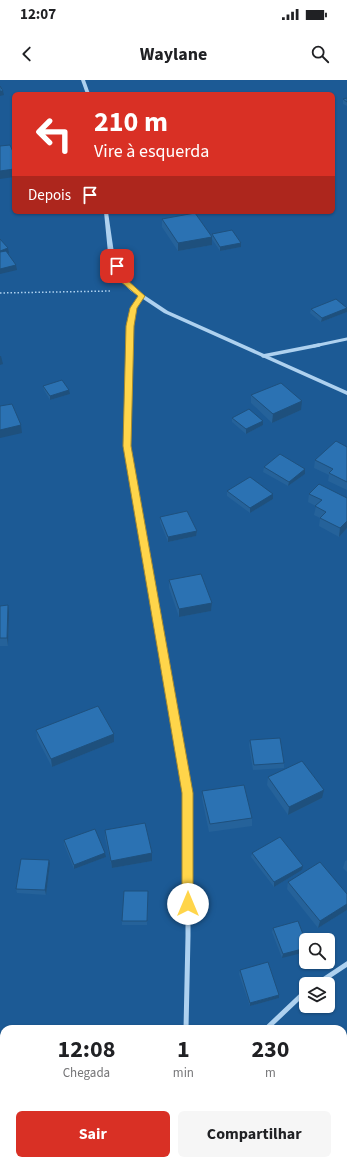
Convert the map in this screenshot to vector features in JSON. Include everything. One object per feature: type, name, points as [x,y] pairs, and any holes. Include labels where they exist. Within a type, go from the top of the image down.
[{"type":"street","points":[[83,80],[87,92]]},
{"type":"street","points":[[106,214],[111,253],[123,280],[141,296],[166,312],[347,393]]},
{"type":"street","points":[[141,296],[133,308],[130,326],[127,446],[188,793],[186,1025]]},
{"type":"street","points":[[262,356],[347,339]]},
{"type":"street","points":[[328,977],[347,964]]},
{"type":"street","points":[[270,1025],[299,998]]},
{"type":"path","points":[[0,294],[133,290]]},
{"type":"building","points":[[10,145],[12,150],[12,169],[0,171],[0,146]]},
{"type":"building","points":[[196,214],[212,237],[178,243],[162,219]]},
{"type":"building","points":[[232,230],[241,243],[220,247],[212,234]]},
{"type":"building","points":[[0,239],[8,248],[0,251]]},
{"type":"building","points":[[6,251],[16,265],[0,269],[0,252]]},
{"type":"building","points":[[336,299],[347,308],[322,318],[311,309]]},
{"type":"building","points":[[62,380],[69,390],[50,396],[43,386]]},
{"type":"building","points":[[281,383],[302,401],[273,414],[251,395]]},
{"type":"building","points":[[12,404],[21,425],[0,430],[0,406]]},
{"type":"building","points":[[249,409],[263,421],[246,429],[232,418]]},
{"type":"building","points":[[336,441],[347,447],[347,482],[329,473],[333,469],[315,460]]},
{"type":"building","points":[[280,454],[305,469],[289,482],[264,467]]},
{"type":"building","points":[[250,477],[273,494],[250,508],[227,491]]},
{"type":"building","points":[[319,484],[347,498],[347,521],[340,528],[320,518],[326,512],[315,506],[322,500],[309,494]]},
{"type":"building","points":[[187,511],[197,531],[168,537],[160,517]]},
{"type":"building","points":[[201,574],[212,603],[179,609],[169,580]]},
{"type":"building","points":[[8,605],[7,638],[0,638],[0,606]]},
{"type":"building","points":[[98,706],[114,734],[51,759],[36,730]]},
{"type":"building","points":[[280,738],[284,763],[254,765],[250,740]]},
{"type":"building","points":[[302,761],[324,790],[289,807],[268,777]]},
{"type":"building","points":[[244,785],[252,818],[210,824],[202,791]]},
{"type":"building","points":[[145,823],[152,853],[111,861],[105,830]]},
{"type":"building","points":[[95,829],[105,853],[74,865],[64,840]]},
{"type":"building","points":[[280,837],[303,866],[274,882],[252,853]]},
{"type":"building","points":[[21,859],[49,860],[45,890],[16,889]]},
{"type":"building","points":[[320,862],[347,894],[347,904],[320,921],[288,882]]},
{"type":"building","points":[[124,891],[148,891],[147,921],[122,921]]},
{"type":"building","points":[[298,921],[303,933],[299,933],[299,950],[283,954],[273,928]]},
{"type":"building","points":[[268,962],[279,995],[250,1003],[240,970]]},
{"type":"route","points":[[117,266],[123,280],[141,296],[133,308],[130,326],[127,446],[188,793],[188,904]]}]
